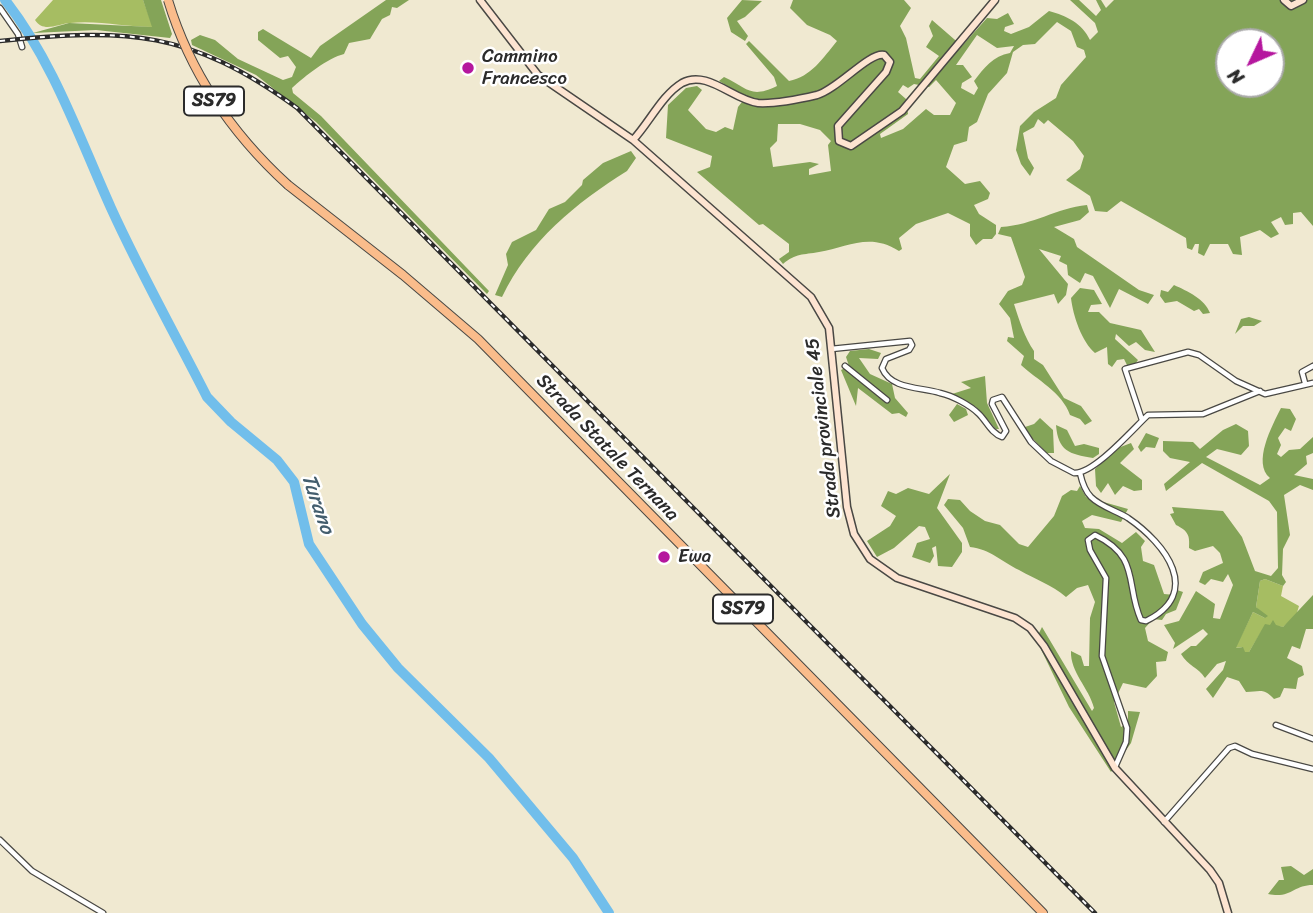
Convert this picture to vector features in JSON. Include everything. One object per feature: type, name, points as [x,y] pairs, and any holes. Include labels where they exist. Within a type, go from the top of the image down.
[{"type":"highway","name":"Strada Statale Ternana","points":[[168,0],[187,51],[215,103],[261,160],[288,185],[470,331],[1044,913]]},
{"type":"main road","name":"Strada provinciale 45","points":[[480,0],[538,75],[633,140],[811,297],[824,316],[831,349],[847,507],[860,546],[881,569],[897,578],[1015,618],[1030,628],[1115,768],[1214,876],[1228,913]]},
{"type":"main road","points":[[633,140],[675,89],[688,81],[706,80],[745,100],[762,103],[830,90],[874,55],[884,55],[890,62],[886,72],[838,127],[839,141],[851,146],[902,111],[995,0]]},
{"type":"main road","points":[[1284,0],[1291,6],[1303,0]]},
{"type":"street","points":[[0,8],[18,34],[22,47]]},
{"type":"street","points":[[831,349],[910,341],[912,345],[909,350],[886,359],[882,368],[888,377],[909,387],[940,393],[962,402],[974,409],[994,433],[1002,437],[1006,431],[992,404],[993,400],[1002,397],[1031,442],[1051,460],[1080,473],[1089,495],[1140,528],[1171,562],[1177,573],[1176,588],[1161,612],[1146,621],[1141,620],[1131,573],[1125,562],[1101,538],[1095,535],[1088,540],[1090,550],[1107,578],[1103,661],[1127,728],[1126,742],[1115,768]]},
{"type":"street","points":[[1142,420],[1125,369],[1178,354],[1199,355],[1236,381],[1265,394],[1313,383]]},
{"type":"street","points":[[845,366],[887,400]]},
{"type":"street","points":[[1305,384],[1302,372],[1313,366]]},
{"type":"street","points":[[1080,473],[1127,437],[1152,413],[1209,412],[1259,391]]},
{"type":"street","points":[[1276,725],[1313,739]]},
{"type":"street","points":[[1164,822],[1228,748],[1235,746],[1252,754],[1313,769]]},
{"type":"street","points":[[0,840],[32,871],[103,913]]},
{"type":"green space","points":[[53,0],[143,0],[153,27],[91,22],[51,27],[38,24],[35,20]]},
{"type":"green space","points":[[143,0],[161,0],[172,34],[170,38],[96,30],[33,33],[69,23],[152,27]]},
{"type":"green space","points":[[386,0],[409,0],[397,8],[392,7],[390,15],[382,19],[370,39],[349,43],[344,54],[310,73],[292,88],[293,93],[321,116],[489,291],[487,294],[316,122],[256,75],[192,45],[191,40],[200,35],[215,40],[238,59],[283,80],[292,77],[296,67],[288,56],[280,58],[258,40],[258,32],[263,29],[311,58],[320,46]]},
{"type":"green space","points":[[742,0],[762,1],[737,21],[748,36],[745,41],[731,32],[727,18]]},
{"type":"green space","points":[[793,0],[904,0],[911,8],[900,26],[906,38],[915,78],[920,79],[939,56],[926,47],[933,36],[929,26],[932,20],[962,46],[987,18],[997,19],[1008,13],[1014,24],[1005,27],[1004,31],[1011,34],[1029,27],[1049,11],[1073,21],[1083,29],[1090,40],[1098,32],[1095,23],[1070,0],[1079,0],[1096,16],[1101,10],[1096,0],[1101,0],[1106,8],[1114,0],[1313,0],[1313,226],[1301,212],[1293,213],[1293,224],[1285,225],[1281,217],[1271,222],[1279,234],[1271,238],[1260,230],[1240,237],[1242,255],[1233,254],[1228,244],[1210,244],[1204,256],[1198,253],[1199,244],[1195,244],[1192,250],[1187,248],[1186,238],[1121,201],[1107,212],[1095,211],[1090,196],[1066,180],[1080,169],[1084,156],[1073,141],[1048,120],[1044,124],[1038,119],[1034,127],[1023,133],[1028,158],[1034,168],[1030,176],[1021,164],[1016,150],[1020,126],[1034,112],[1056,98],[1061,85],[1086,57],[1084,50],[1077,47],[1071,31],[1057,22],[1035,44],[1023,45],[1013,52],[1007,73],[988,94],[977,122],[969,127],[967,141],[954,145],[946,167],[965,184],[980,181],[990,193],[988,199],[974,205],[979,214],[996,225],[996,234],[992,239],[983,239],[976,245],[970,236],[970,224],[948,213],[916,224],[899,238],[902,249],[899,251],[878,242],[859,243],[800,255],[783,264],[779,259],[789,252],[789,244],[763,224],[759,225],[697,172],[710,167],[712,156],[666,138],[668,105],[686,88],[697,86],[702,90],[688,110],[706,129],[716,132],[725,127],[733,130],[738,107],[746,97],[719,81],[724,77],[755,92],[777,86],[774,77],[746,44],[749,41],[789,81],[804,75],[816,66],[837,41],[807,25],[790,8]],"holes":[[[977,35],[997,48],[1014,46],[1010,53],[994,60],[981,72],[974,81],[978,88],[974,95],[961,88],[962,83],[972,77],[963,65],[956,65]],[[936,80],[956,103],[950,115],[934,115],[926,109],[903,129],[881,138],[880,134],[908,114],[906,99],[898,92],[903,85],[908,88],[914,84],[929,87]],[[778,124],[800,124],[820,130],[831,141],[828,145],[831,171],[809,175],[809,169],[819,164],[810,162],[773,167],[770,148],[777,141]]]},
{"type":"green space","points":[[631,151],[636,158],[627,171],[590,196],[555,225],[526,258],[502,297],[495,295],[508,265],[506,254],[512,242],[536,230],[549,209],[565,202],[582,185],[583,180],[603,163]]},
{"type":"green space","points":[[1087,205],[1089,212],[1080,220],[1054,227],[1074,239],[1077,247],[1139,290],[1154,295],[1148,304],[1119,289],[1110,308],[1093,276],[1085,273],[1080,283],[1068,275],[1067,265],[1059,261],[1061,256],[1039,249],[1068,284],[1066,295],[1058,304],[1054,294],[1014,304],[1034,351],[1034,359],[1043,365],[1064,398],[1081,406],[1092,421],[1085,425],[1080,419],[1070,415],[1055,393],[1021,365],[1024,356],[1007,341],[1008,337],[1014,338],[1010,318],[999,304],[1008,291],[1022,285],[1025,277],[1011,237],[998,234],[1001,227]]},
{"type":"green space","points":[[1174,285],[1200,300],[1210,313],[1203,314],[1199,309],[1194,311],[1177,301],[1165,303],[1160,296],[1161,290],[1168,292]]},
{"type":"green space","points":[[1080,288],[1094,290],[1102,304],[1091,305],[1088,312],[1099,312],[1110,323],[1141,330],[1155,352],[1145,350],[1136,342],[1129,346],[1116,334],[1115,339],[1138,360],[1130,371],[1124,359],[1117,360],[1112,367],[1108,364],[1107,347],[1095,353],[1082,336],[1074,313],[1071,298]]},
{"type":"green space","points":[[1249,317],[1262,321],[1254,326],[1243,326],[1235,334],[1241,319]]},
{"type":"green space","points":[[869,349],[881,353],[878,359],[859,358],[870,374],[892,384],[895,398],[908,413],[906,417],[899,413],[892,414],[858,388],[856,406],[841,370],[849,366],[846,357],[850,351]]},
{"type":"green space","points":[[985,376],[987,403],[999,429],[976,407],[952,394],[971,388],[961,382]]},
{"type":"green space","points":[[957,404],[966,409],[968,415],[954,422],[949,415]]},
{"type":"green space","points":[[1281,408],[1290,409],[1296,419],[1291,431],[1285,428],[1278,438],[1281,445],[1277,454],[1281,457],[1289,450],[1300,449],[1313,437],[1313,453],[1306,456],[1307,464],[1294,475],[1313,479],[1313,490],[1300,485],[1284,495],[1290,535],[1283,549],[1282,575],[1286,582],[1283,586],[1265,579],[1260,581],[1256,607],[1268,616],[1265,618],[1253,612],[1236,648],[1243,647],[1245,652],[1249,652],[1265,624],[1270,625],[1273,620],[1276,625],[1283,627],[1313,595],[1313,629],[1306,629],[1300,649],[1292,646],[1287,658],[1302,666],[1304,675],[1298,678],[1296,689],[1284,688],[1280,697],[1274,699],[1264,692],[1246,692],[1239,681],[1227,677],[1213,698],[1206,689],[1223,670],[1226,661],[1217,664],[1205,678],[1181,654],[1191,646],[1196,646],[1208,634],[1203,629],[1173,649],[1175,643],[1164,625],[1179,621],[1196,591],[1215,604],[1213,618],[1220,619],[1233,585],[1228,574],[1223,582],[1211,579],[1205,585],[1199,582],[1203,572],[1223,563],[1220,553],[1213,546],[1195,551],[1189,548],[1187,534],[1176,525],[1170,514],[1174,513],[1172,507],[1223,511],[1242,537],[1255,571],[1271,576],[1278,568],[1277,512],[1269,501],[1202,463],[1166,491],[1164,484],[1190,462],[1170,458],[1163,451],[1163,441],[1193,442],[1200,449],[1223,430],[1236,424],[1248,431],[1249,446],[1241,455],[1217,449],[1206,457],[1260,485],[1270,478],[1265,471],[1263,454]]},
{"type":"green space","points":[[1040,418],[1053,430],[1054,453],[1047,453],[1025,431],[1025,427]]},
{"type":"green space","points":[[1056,425],[1067,430],[1075,446],[1084,444],[1099,448],[1099,454],[1093,458],[1066,450],[1059,441]]},
{"type":"green space","points":[[1146,433],[1159,438],[1155,448],[1146,447],[1141,452],[1138,447]]},
{"type":"green space","points":[[1131,443],[1134,449],[1120,463],[1142,480],[1142,490],[1134,491],[1123,486],[1115,495],[1108,483],[1101,493],[1096,486],[1095,469],[1118,448]]},
{"type":"green space","points":[[950,474],[937,508],[962,543],[962,552],[952,567],[938,566],[936,546],[932,548],[934,556],[930,563],[912,557],[917,543],[930,539],[925,527],[919,526],[894,548],[877,557],[867,541],[890,526],[896,516],[881,506],[888,491],[896,494],[908,488],[929,494]]},
{"type":"green space","points":[[1080,486],[1086,497],[1128,509],[1121,522],[1092,515],[1082,521],[1085,528],[1099,529],[1122,543],[1136,532],[1145,541],[1141,547],[1143,561],[1154,565],[1164,594],[1175,595],[1177,590],[1183,592],[1176,610],[1166,614],[1162,620],[1153,619],[1145,628],[1148,641],[1168,652],[1166,661],[1156,662],[1157,676],[1146,688],[1123,683],[1114,702],[1121,727],[1128,723],[1128,711],[1140,712],[1131,743],[1111,772],[1069,707],[1036,639],[1042,627],[1092,711],[1092,701],[1071,659],[1071,651],[1081,656],[1084,666],[1089,666],[1090,618],[1095,602],[1088,585],[1077,588],[1066,597],[990,553],[970,547],[963,528],[944,505],[948,499],[960,500],[970,511],[985,521],[1000,525],[1019,544],[1028,547],[1054,516],[1062,496],[1071,490],[1077,491]]},
{"type":"green space","points":[[1265,579],[1283,586],[1281,596],[1299,606],[1296,616],[1283,627],[1270,625],[1261,632],[1249,652],[1244,652],[1242,647],[1235,648],[1253,612],[1265,618],[1256,607],[1260,581]]},
{"type":"green space","points":[[1291,866],[1304,875],[1313,869],[1313,885],[1282,895],[1268,894],[1279,880],[1284,880],[1281,867]]},
{"type":"waterway","name":"Turano","points":[[5,0],[51,74],[122,232],[207,397],[231,422],[277,460],[294,482],[309,544],[362,624],[398,668],[489,758],[573,858],[609,913]]},
{"type":"railway","points":[[0,41],[85,35],[156,40],[189,49],[223,63],[259,82],[297,108],[1095,913]]},
{"type":"place","name":"Cammino Francesco","points":[[468,68]]},
{"type":"place","name":"Ewa","points":[[664,557]]}]
